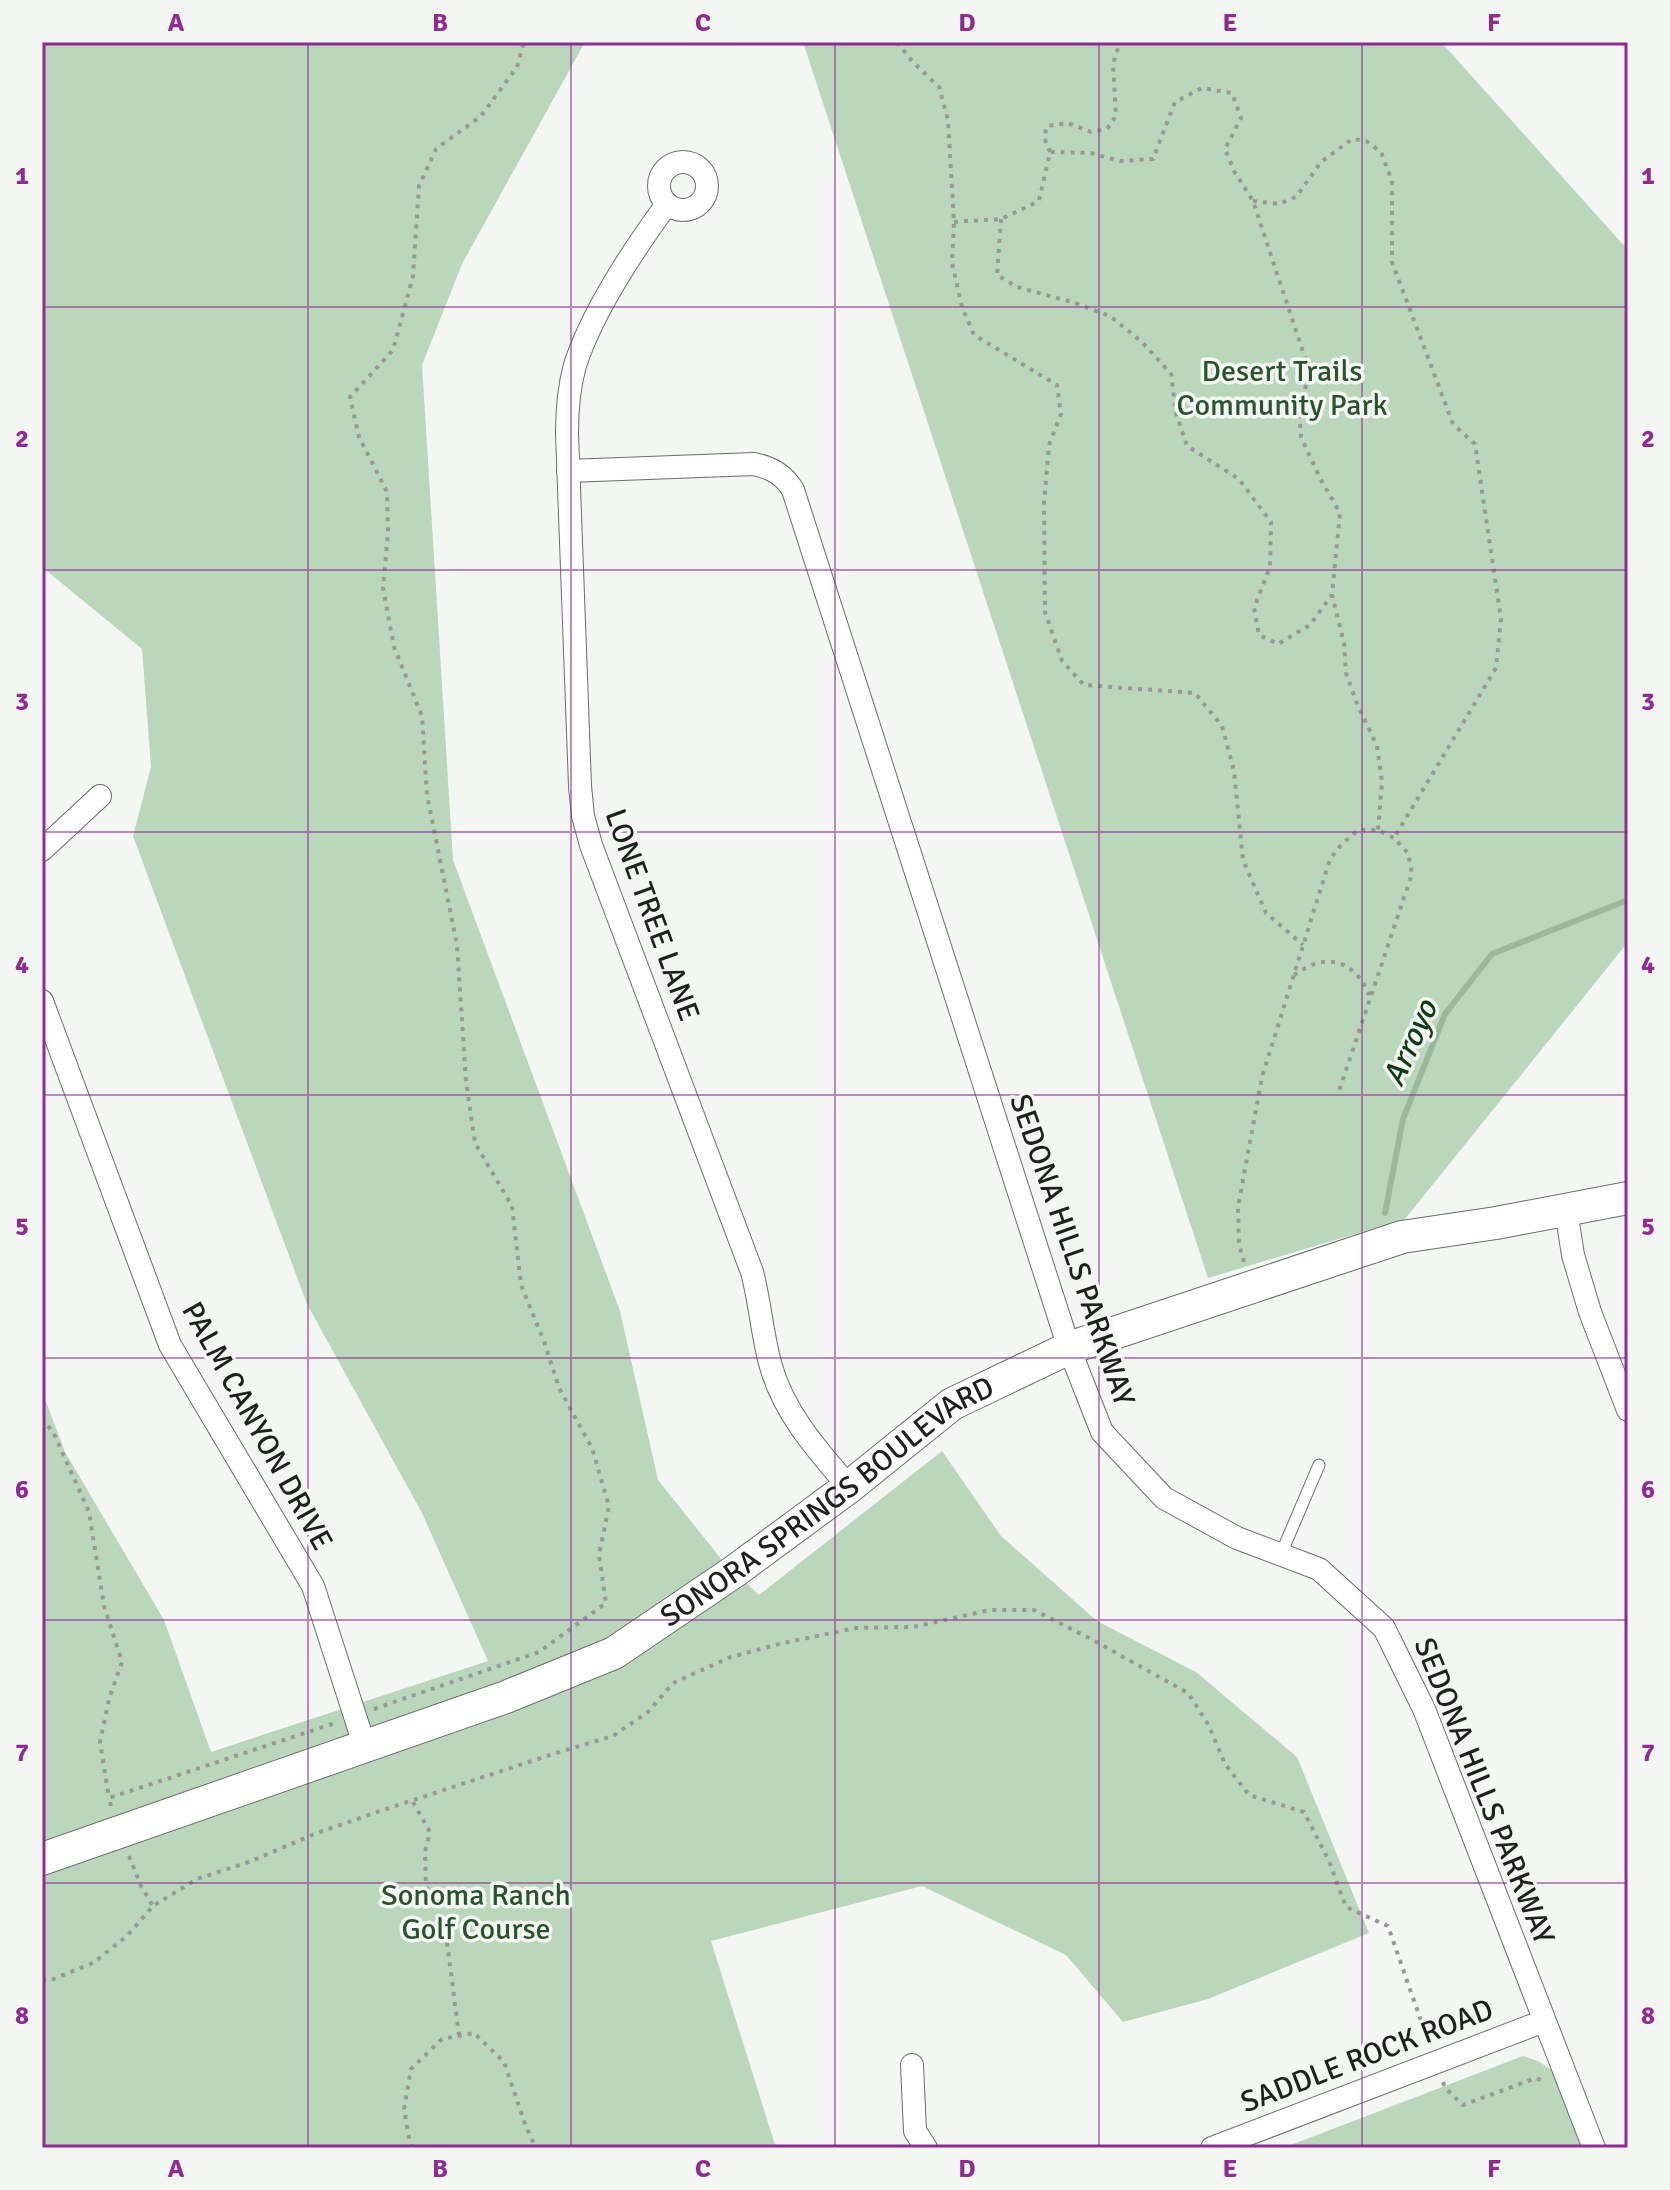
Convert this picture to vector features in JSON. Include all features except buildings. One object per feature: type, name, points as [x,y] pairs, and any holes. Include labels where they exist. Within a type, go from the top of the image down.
[{"type":"street","name":"LONE TREE LANE","points":[[667,204],[612,289],[582,345],[567,410],[580,786],[587,831],[749,1264],[777,1384],[805,1434],[849,1487]]},
{"type":"street","name":"SEDONA HILLS PARKWAY","points":[[568,471],[754,464],[774,470],[788,481],[1069,1348],[1102,1432],[1164,1498],[1237,1538],[1319,1569],[1384,1628],[1424,1709],[1594,2148]]},
{"type":"street","points":[[42,850],[100,796]]},
{"type":"street","name":"PALM CANYON DRIVE","points":[[42,1001],[170,1345],[313,1586],[365,1747]]},
{"type":"street","name":"SONORA SPRINGS BOULEVARD","points":[[42,1859],[506,1697],[614,1653],[735,1571],[849,1487],[952,1404],[1069,1348],[1402,1237],[1628,1198]]},
{"type":"street","points":[[1566,1210],[1573,1255],[1585,1298],[1628,1410]]},
{"type":"street","name":"SADDLE ROCK ROAD","points":[[1212,2148],[1544,2021]]},
{"type":"street","points":[[912,2065],[915,2131],[926,2148]]},
{"type":"lane","points":[[1281,1554],[1319,1465]]},
{"type":"path","points":[[109,1798],[303,1735],[539,1652],[606,1603],[599,1555],[609,1506],[592,1448],[559,1388],[521,1285],[512,1206],[475,1143],[466,1082],[457,945],[427,795],[422,716],[394,647],[383,588],[388,533],[387,492],[359,437],[350,397],[393,350],[413,276],[419,186],[436,149],[481,116],[517,67],[524,42]]},
{"type":"path","points":[[897,42],[939,87],[948,120],[954,222],[952,263],[962,307],[974,335],[1057,385],[1061,414],[1049,445],[1044,503],[1045,612],[1062,661],[1084,685],[1195,693],[1222,726],[1234,771],[1243,860],[1266,913],[1303,945]]},
{"type":"path","points":[[954,222],[1001,219],[1039,201],[1050,152],[1044,137],[1047,126],[1068,123],[1091,132],[1107,129],[1116,116],[1113,64],[1120,42]]},
{"type":"path","points":[[1050,152],[1091,153],[1120,161],[1153,159],[1175,102],[1202,88],[1232,93],[1241,118],[1225,149],[1234,171],[1253,201],[1310,373],[1299,408],[1301,437],[1340,513],[1332,595],[1344,643],[1346,673],[1377,746],[1382,782],[1378,830]]},
{"type":"path","points":[[1253,201],[1279,204],[1296,197],[1321,162],[1352,139],[1366,141],[1381,152],[1392,181],[1392,262],[1453,424],[1475,444],[1501,619],[1496,668],[1394,838]]},
{"type":"path","points":[[1001,219],[997,275],[1017,287],[1110,316],[1142,342],[1171,374],[1176,413],[1187,446],[1239,479],[1271,522],[1270,567],[1254,608],[1259,635],[1278,644],[1310,625],[1332,595]]},
{"type":"path","points":[[1251,1288],[1239,1244],[1238,1207],[1262,1077],[1330,859],[1358,830],[1378,830],[1394,838],[1408,853],[1412,874],[1339,1091]]},
{"type":"path","points":[[1294,975],[1316,963],[1335,962],[1351,968],[1364,981],[1370,997]]},
{"type":"path","points":[[42,1418],[54,1434],[89,1512],[104,1606],[122,1662],[109,1699],[100,1742],[109,1798],[141,1886],[153,1906]]},
{"type":"path","points":[[42,1980],[51,1980],[93,1963],[127,1936],[153,1906],[197,1879],[249,1862],[317,1833],[613,1736],[648,1712],[673,1683],[731,1657],[856,1628],[913,1627],[990,1610],[1034,1610],[1188,1693],[1208,1724],[1225,1764],[1249,1795],[1304,1812],[1329,1861],[1346,1907],[1388,1926],[1445,2088],[1463,2105],[1536,2078],[1553,2087]]},
{"type":"path","points":[[413,1802],[430,1832],[425,1852],[426,1886],[445,1927],[459,2035]]},
{"type":"path","points":[[413,2148],[404,2109],[411,2069],[442,2039],[474,2033],[504,2062],[536,2148]]},
{"type":"green space","name":"Sonoma Ranch Golf Course","points":[[42,42],[585,42],[462,264],[422,365],[453,860],[620,1311],[658,1480],[722,1560],[759,1595],[942,1451],[1001,1536],[1097,1621],[1196,1672],[1297,1757],[1369,1933],[1208,1999],[1123,2022],[1066,1955],[922,1886],[711,1941],[776,2148],[42,2148],[42,1391],[65,1452],[164,1620],[211,1752],[488,1661],[422,1513],[307,1304],[133,836],[151,767],[142,649],[42,567]]},
{"type":"green space","name":"Desert Trails Community Park","points":[[803,42],[1441,42],[1628,250],[1628,942],[1405,1219],[1208,1278]]},
{"type":"green space","points":[[1523,2056],[1555,2072],[1583,2148],[1283,2148]]},
{"type":"waterway","name":"Arroyo","points":[[1385,1213],[1403,1119],[1445,1014],[1492,954],[1628,900]]}]
